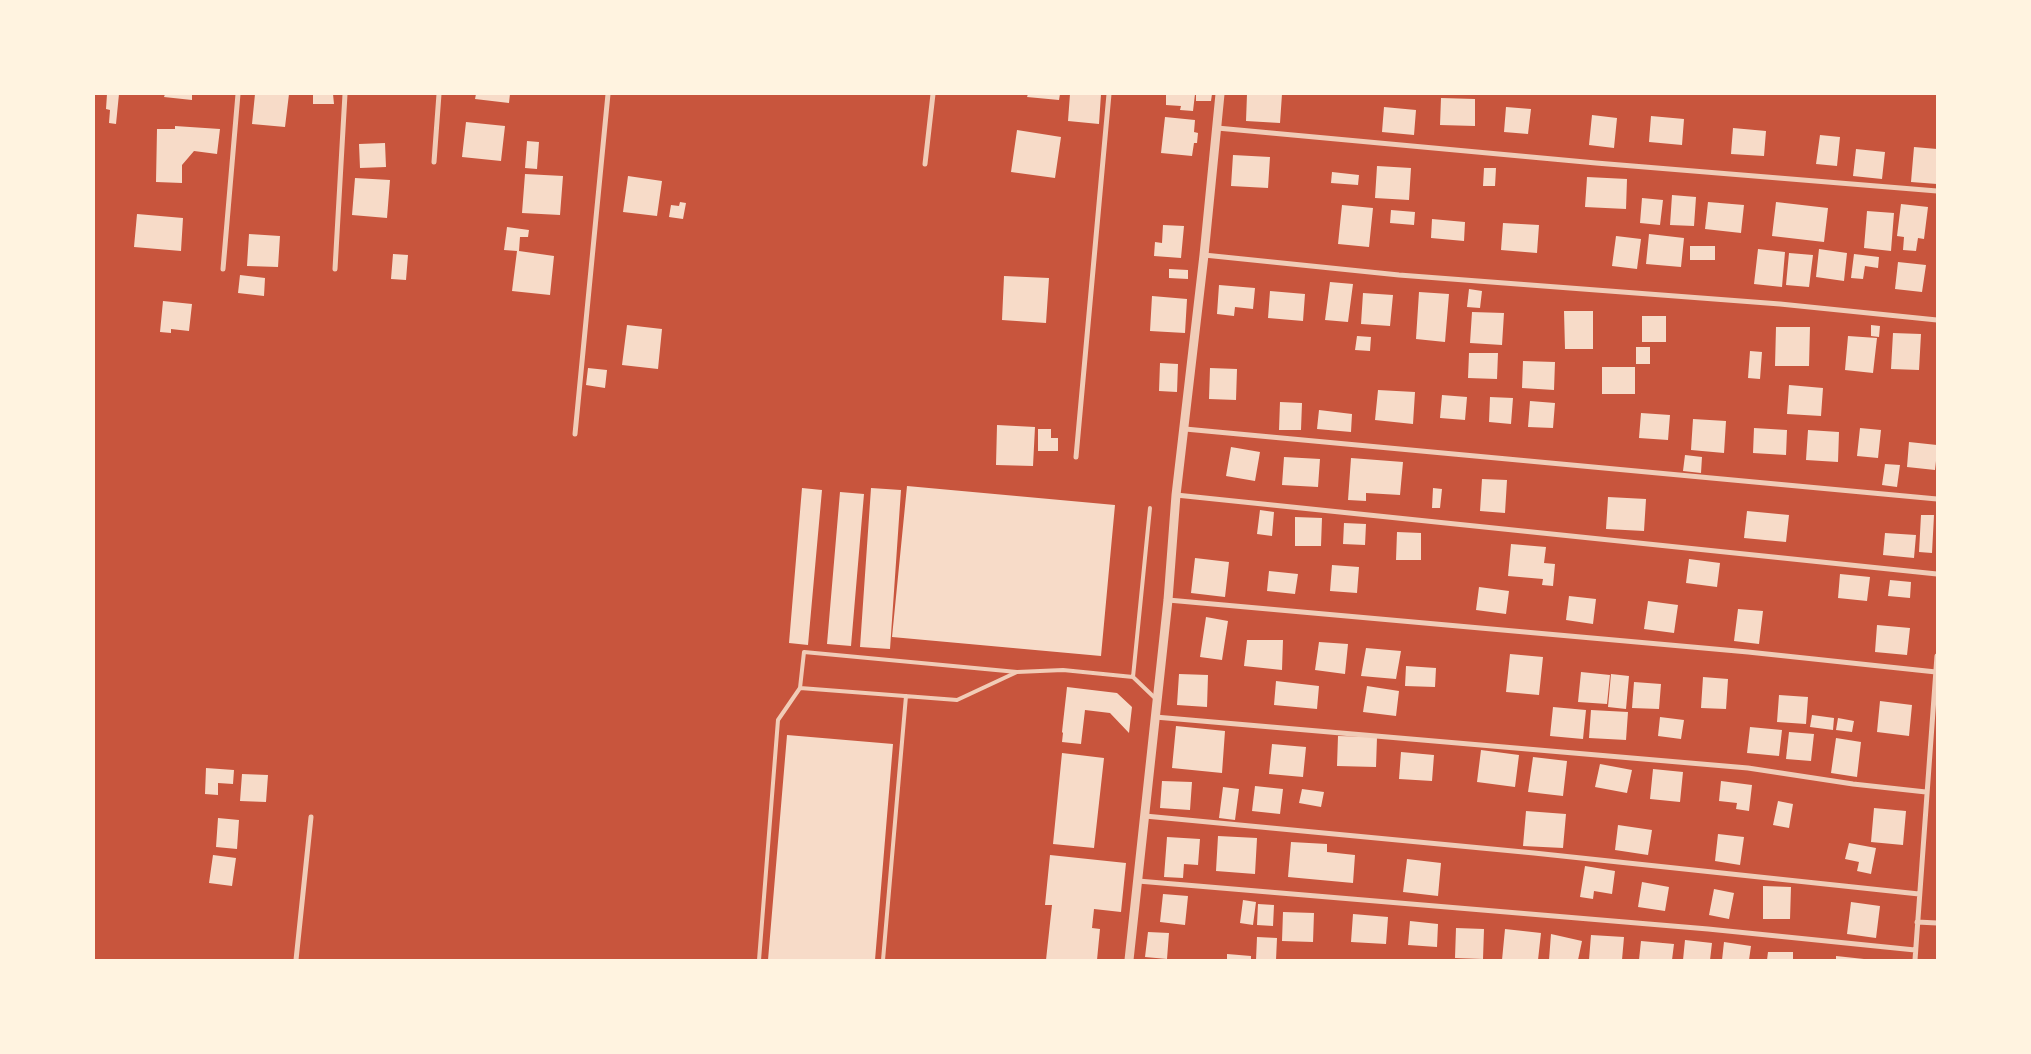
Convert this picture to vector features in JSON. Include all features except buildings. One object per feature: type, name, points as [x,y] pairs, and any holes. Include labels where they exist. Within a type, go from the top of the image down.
[{"type":"street","points":[[224,269],[238,94]]},
{"type":"street","points":[[335,269],[345,94]]},
{"type":"street","points":[[434,162],[439,94]]},
{"type":"street","points":[[575,434],[608,94]]},
{"type":"street","points":[[925,164],[933,94]]},
{"type":"street","points":[[1076,457],[1109,94]]},
{"type":"street","points":[[1129,960],[1168,600],[1176,495],[1185,429],[1220,94]]},
{"type":"street","points":[[1217,128],[1596,163],[1937,191]]},
{"type":"street","points":[[1204,255],[1409,276],[1789,305],[1937,320]]},
{"type":"street","points":[[1185,429],[1937,500]]},
{"type":"street","points":[[1176,495],[1937,574]]},
{"type":"street","points":[[1168,600],[1748,652],[1936,672]]},
{"type":"street","points":[[1915,960],[1937,656]]},
{"type":"street","points":[[1155,718],[1748,768],[1845,783],[1926,792]]},
{"type":"street","points":[[1145,816],[1534,853],[1919,894]]},
{"type":"street","points":[[296,960],[311,817]]},
{"type":"street","points":[[1138,881],[1708,929],[1916,950]]},
{"type":"street","points":[[1917,922],[1937,923]]},
{"type":"lane","points":[[1133,677],[1150,508]]},
{"type":"lane","points":[[759,960],[778,720],[800,688],[804,652],[1017,672],[1063,670],[1133,677],[1157,701]]},
{"type":"lane","points":[[800,688],[957,700],[1017,672]]},
{"type":"lane","points":[[883,960],[906,696]]}]
